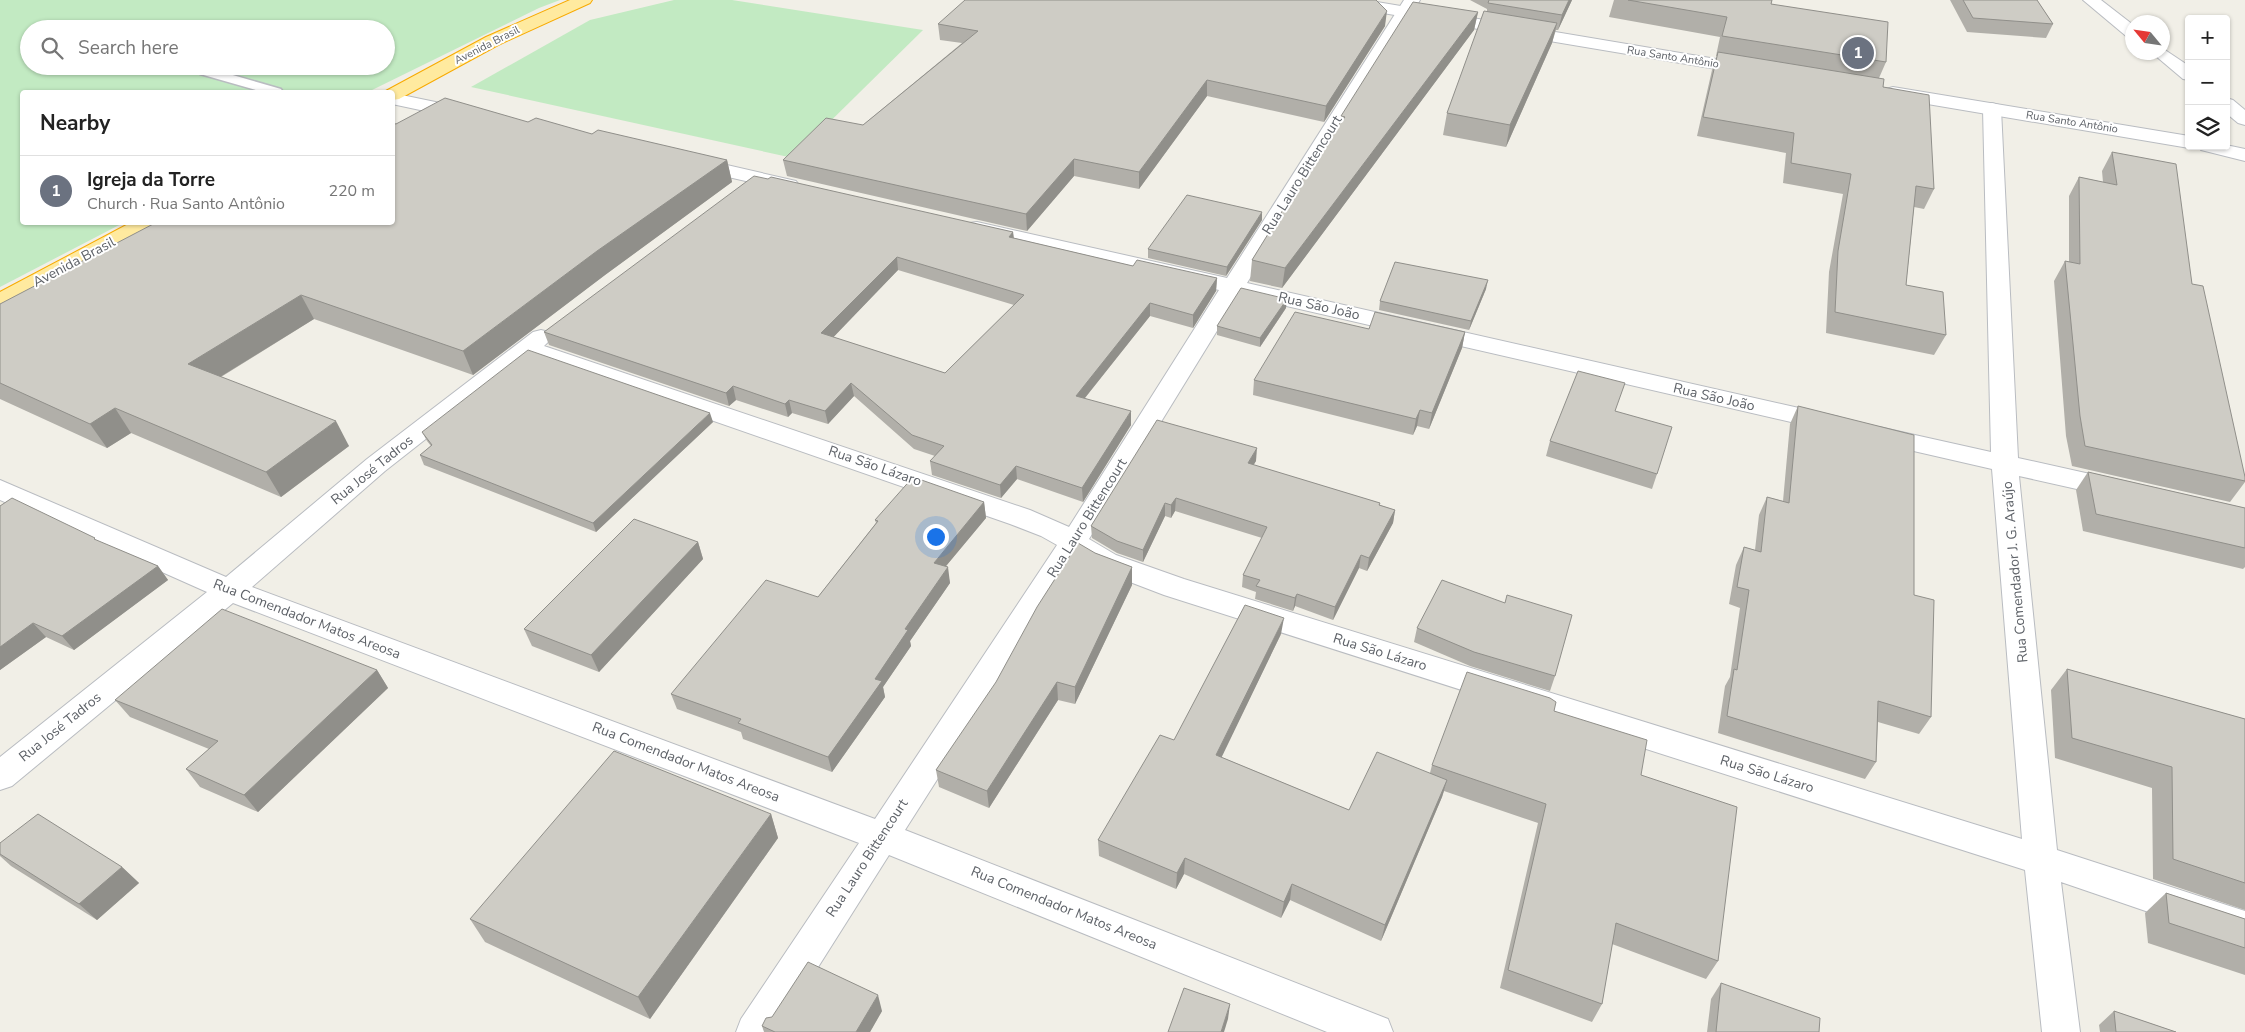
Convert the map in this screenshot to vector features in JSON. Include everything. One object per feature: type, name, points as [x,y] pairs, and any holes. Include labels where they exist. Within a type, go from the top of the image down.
[{"type":"highway","name":"Avenida Brasil","points":[[395,94],[492,41],[584,0]]},
{"type":"highway","name":"Avenida Brasil","points":[[0,301],[143,225]]},
{"type":"street","name":"Rua Santo Antônio","points":[[1334,0],[1401,4],[1766,72]]},
{"type":"street","points":[[2090,0],[2125,27]]},
{"type":"street","name":"Rua Lauro Bittencourt","points":[[755,1032],[1074,541],[1233,286],[1401,4]]},
{"type":"street","points":[[2169,60],[2185,73]]},
{"type":"street","name":"Rua Santo Antônio","points":[[1874,90],[2185,141]]},
{"type":"street","points":[[395,97],[488,119]]},
{"type":"street","points":[[2227,105],[2245,119]]},
{"type":"street","name":"Rua Comendador J. G. Araújo","points":[[1992,110],[2005,464],[2041,860],[2062,1032]]},
{"type":"street","points":[[2224,150],[2245,155]]},
{"type":"street","points":[[669,158],[812,190]]},
{"type":"street","points":[[732,194],[755,177]]},
{"type":"street","name":"Rua São João","points":[[956,223],[2139,494]]},
{"type":"street","name":"Rua José Tadros","points":[[0,776],[229,590],[376,465],[563,320]]},
{"type":"street","name":"Rua São Lázaro","points":[[527,348],[975,500],[1051,530],[1074,541],[1106,562],[1174,587],[2041,860],[2245,928]]},
{"type":"street","name":"Rua Comendador Matos Areosa","points":[[0,489],[229,590],[881,836],[1374,1032]]},
{"type":"lane","points":[[219,75],[269,90]]},
{"type":"green space","points":[[0,0],[560,0],[539,8],[372,90],[20,90],[20,225],[119,225],[0,287]]},
{"type":"green space","points":[[674,0],[732,0],[923,30],[793,158],[471,87],[590,20]]},
{"type":"building","points":[[965,0],[1376,0],[1387,11],[1326,106],[1207,80],[1139,172],[1074,159],[1026,214],[783,160],[826,118],[863,125],[978,31],[938,24]]},
{"type":"building","points":[[1489,0],[1569,0],[1562,15],[1488,3]]},
{"type":"building","points":[[1628,0],[1772,0],[1771,4],[1888,22],[1886,62],[1722,36],[1727,17]]},
{"type":"building","points":[[1963,0],[2037,0],[2053,24],[1973,18]]},
{"type":"building","points":[[1413,2],[1478,12],[1285,268],[1252,260],[1328,137],[1345,117],[1341,116]]},
{"type":"building","points":[[1484,11],[1557,23],[1510,125],[1447,113]]},
{"type":"building","points":[[1718,52],[1884,79],[1883,87],[1929,95],[1934,189],[1916,186],[1906,285],[1943,292],[1946,335],[1835,312],[1838,251],[1851,174],[1791,163],[1794,133],[1703,117]]},
{"type":"building","points":[[445,98],[528,122],[536,118],[592,134],[598,130],[727,160],[597,251],[463,351],[301,295],[188,364],[336,421],[266,472],[115,408],[90,424],[0,383],[0,304],[151,225],[395,225],[396,124]]},
{"type":"building","points":[[2112,152],[2176,164],[2192,284],[2203,286],[2245,481],[2085,446],[2080,416],[2065,261],[2080,264],[2079,177],[2117,185]]},
{"type":"building","points":[[754,176],[768,179],[771,177],[1013,232],[1009,237],[1133,266],[1137,260],[1217,278],[1193,315],[1150,303],[1076,396],[1131,411],[1082,488],[1016,466],[1000,485],[930,461],[944,446],[912,435],[851,383],[825,411],[789,400],[785,404],[733,386],[726,393],[544,332]],"holes":[[[897,257],[1024,295],[945,373],[821,333]]]},
{"type":"building","points":[[1187,195],[1262,212],[1227,267],[1148,249]]},
{"type":"building","points":[[1395,262],[1488,280],[1471,321],[1380,301]]},
{"type":"building","points":[[1241,288],[1287,299],[1260,338],[1217,326]]},
{"type":"building","points":[[1295,312],[1369,329],[1375,312],[1465,332],[1432,413],[1420,410],[1416,419],[1254,380]]},
{"type":"building","points":[[528,350],[710,413],[593,523],[420,455],[432,445],[422,432]]},
{"type":"building","points":[[1578,371],[1625,383],[1615,411],[1672,427],[1657,474],[1550,441]]},
{"type":"building","points":[[1798,406],[1914,435],[1914,595],[1934,600],[1931,717],[1878,701],[1876,762],[1727,716],[1734,669],[1737,670],[1749,590],[1737,587],[1744,547],[1761,552],[1767,497],[1789,503]]},
{"type":"building","points":[[1157,420],[1257,448],[1248,463],[1380,503],[1379,505],[1395,510],[1369,558],[1361,555],[1335,607],[1297,594],[1295,598],[1256,586],[1260,580],[1243,575],[1267,527],[1176,498],[1171,505],[1165,503],[1143,550],[1117,541],[1091,526]]},
{"type":"building","points":[[2088,472],[2245,508],[2245,548],[2096,514]]},
{"type":"building","points":[[913,477],[984,502],[934,563],[948,567],[905,629],[908,630],[875,679],[882,681],[828,757],[738,723],[741,719],[671,694],[766,580],[818,597],[878,521],[875,520]]},
{"type":"building","points":[[12,498],[94,539],[158,566],[62,636],[33,623],[0,647],[0,506]]},
{"type":"building","points":[[634,519],[698,542],[591,655],[524,629]]},
{"type":"building","points":[[1078,543],[1095,553],[1132,567],[1075,687],[1057,682],[987,791],[936,770],[996,682],[1037,607]]},
{"type":"building","points":[[1442,580],[1505,603],[1507,595],[1572,615],[1555,676],[1474,652],[1417,628]]},
{"type":"building","points":[[1245,605],[1284,618],[1216,755],[1349,810],[1377,752],[1447,780],[1385,925],[1292,884],[1284,902],[1185,858],[1177,873],[1098,840],[1160,735],[1174,740]]},
{"type":"building","points":[[222,609],[377,670],[244,795],[186,769],[218,741],[115,700]]},
{"type":"building","points":[[2067,669],[2245,719],[2245,883],[2173,859],[2172,767],[2072,738]]},
{"type":"building","points":[[1467,672],[1550,698],[1556,702],[1554,711],[1647,740],[1641,775],[1737,807],[1718,961],[1616,923],[1602,1004],[1508,970],[1546,804],[1432,765]]},
{"type":"building","points":[[614,751],[771,814],[638,997],[470,919]]},
{"type":"building","points":[[38,814],[122,867],[79,904],[0,854],[0,843]]},
{"type":"building","points":[[2166,893],[2245,919],[2245,948],[2169,923]]},
{"type":"building","points":[[808,962],[878,995],[856,1032],[775,1032],[762,1026],[766,1018],[772,1017]]},
{"type":"building","points":[[1721,983],[1820,1018],[1819,1032],[1716,1032]]},
{"type":"building","points":[[1184,988],[1230,1004],[1221,1032],[1168,1032]]},
{"type":"building","points":[[2114,1011],[2176,1032],[2116,1032]]},
{"type":"place","name":"Igreja da Torre","points":[[1858,53]]}]
